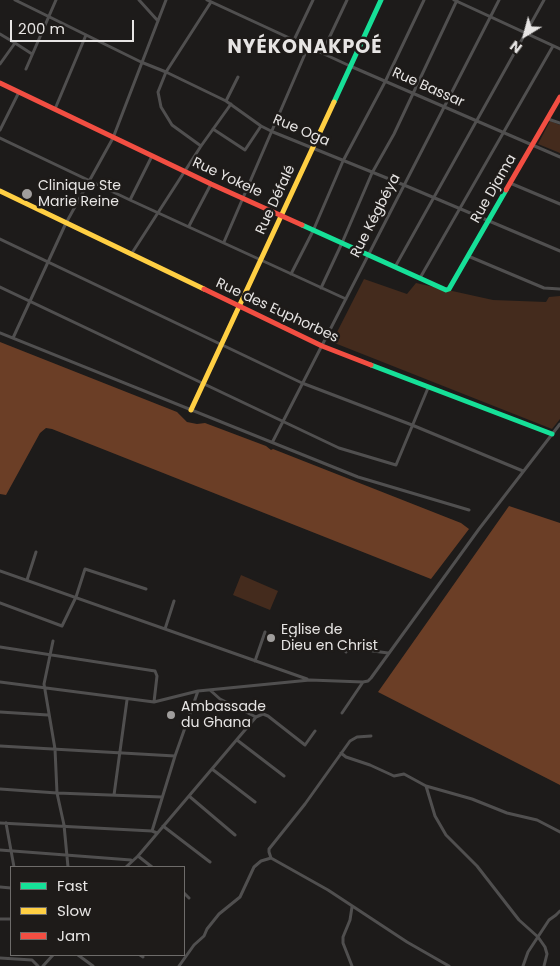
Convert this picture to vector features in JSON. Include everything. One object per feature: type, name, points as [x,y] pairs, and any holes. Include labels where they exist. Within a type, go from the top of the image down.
[{"type":"street","name":"Rue Oga","points":[[15,0],[141,62],[226,101],[272,132],[560,250]]},
{"type":"street","points":[[26,69],[56,0]]},
{"type":"street","points":[[139,0],[158,21]]},
{"type":"street","points":[[13,338],[66,223],[113,138],[166,0]]},
{"type":"street","points":[[294,40],[313,0]]},
{"type":"street","points":[[322,54],[347,0]]},
{"type":"street","name":"Rue Défalé","points":[[191,410],[381,0]]},
{"type":"street","points":[[291,274],[313,231],[343,161],[385,82],[424,0]]},
{"type":"street","points":[[321,288],[372,173],[394,134],[456,0],[560,49]]},
{"type":"street","name":"Rue Kégbéya","points":[[272,441],[499,0]]},
{"type":"street","points":[[395,267],[544,0]]},
{"type":"street","points":[[201,146],[172,125],[161,107],[158,92],[166,72],[209,1]]},
{"type":"street","name":"Rue Bassar","points":[[209,1],[322,54],[560,157]]},
{"type":"street","points":[[0,34],[14,45],[32,54]]},
{"type":"street","points":[[56,110],[86,35]]},
{"type":"street","points":[[0,64],[14,45]]},
{"type":"street","points":[[420,278],[514,111],[553,46]]},
{"type":"street","points":[[224,242],[308,47]]},
{"type":"street","points":[[226,101],[238,77]]},
{"type":"street","name":"Rue Yokele","points":[[0,83],[211,184],[446,290]]},
{"type":"street","points":[[0,130],[19,92]]},
{"type":"street","name":"Rue Djama","points":[[446,290],[449,289],[560,97]]},
{"type":"street","points":[[132,254],[201,146],[231,104]]},
{"type":"street","points":[[548,119],[560,123]]},
{"type":"street","points":[[213,128],[245,150],[261,126]]},
{"type":"street","points":[[0,138],[346,299]]},
{"type":"street","points":[[130,200],[152,156]]},
{"type":"street","points":[[510,183],[560,204]]},
{"type":"street","points":[[188,226],[211,184]]},
{"type":"street","name":"Rue des Euphorbes","points":[[0,191],[322,346],[552,434]]},
{"type":"street","points":[[0,239],[302,384],[412,425],[523,471]]},
{"type":"street","points":[[468,256],[544,288],[559,289],[560,285]]},
{"type":"street","points":[[0,287],[346,451],[396,465],[428,388]]},
{"type":"street","points":[[0,333],[358,477],[469,510]]},
{"type":"street","points":[[0,682],[154,702],[198,691],[310,680],[368,681],[479,529],[560,424]]},
{"type":"street","points":[[27,580],[36,552]]},
{"type":"street","points":[[0,603],[62,626],[76,597],[85,569],[146,590]]},
{"type":"street","points":[[0,571],[310,680]]},
{"type":"street","points":[[165,629],[174,601]]},
{"type":"street","points":[[256,660],[265,632]]},
{"type":"street","points":[[53,641],[44,679],[48,715],[55,749],[57,793],[64,825],[68,866]]},
{"type":"street","points":[[346,652],[348,648],[358,645],[373,651],[388,653]]},
{"type":"street","points":[[0,647],[155,671],[157,676],[154,702]]},
{"type":"street","points":[[342,713],[363,682]]},
{"type":"street","points":[[210,690],[220,699],[256,717],[267,715],[304,745],[315,731]]},
{"type":"street","points":[[152,831],[175,756],[198,691]]},
{"type":"street","points":[[114,795],[127,700]]},
{"type":"street","points":[[0,712],[48,715]]},
{"type":"street","points":[[127,866],[138,856],[256,717]]},
{"type":"street","points":[[271,858],[269,849],[306,804],[350,741],[356,737],[371,736]]},
{"type":"street","points":[[237,740],[284,776]]},
{"type":"street","points":[[0,746],[175,756]]},
{"type":"street","points":[[341,753],[394,776],[404,774],[426,786],[472,799],[507,813],[537,820],[560,832]]},
{"type":"street","points":[[212,769],[255,802]]},
{"type":"street","points":[[426,786],[435,816],[446,835],[477,866],[519,920],[538,937],[545,947],[547,954],[544,966]]},
{"type":"street","points":[[0,789],[162,797]]},
{"type":"street","points":[[189,796],[235,835]]},
{"type":"street","points":[[0,823],[64,825],[152,831],[157,833]]},
{"type":"street","points":[[6,823],[14,866]]},
{"type":"street","points":[[163,826],[210,862]]},
{"type":"street","points":[[0,850],[132,860]]},
{"type":"street","points":[[138,856],[151,866]]},
{"type":"street","points":[[179,966],[194,944],[204,936],[219,914],[240,897],[254,867],[261,860],[271,858],[328,890],[407,942],[449,966]]},
{"type":"street","points":[[185,894],[189,898]]},
{"type":"street","points":[[352,907],[350,920],[343,937],[343,943],[352,966]]},
{"type":"street","points":[[523,966],[528,952],[549,920],[560,910]]},
{"type":"street","points":[[31,956],[32,960],[38,966]]},
{"type":"street","points":[[43,966],[52,956]]},
{"type":"street","points":[[79,956],[93,966]]},
{"type":"street","points":[[0,958],[32,960]]},
{"type":"shaded area","points":[[550,121],[560,125],[560,153],[538,144]]},
{"type":"shaded area","points":[[364,279],[407,294],[416,283],[493,300],[546,302],[549,297],[560,296],[560,419],[552,429],[332,342]]},
{"type":"shaded area","points":[[0,342],[177,412],[187,422],[205,423],[266,446],[271,450],[273,449],[461,523],[469,529],[431,579],[46,428],[40,433],[6,495],[0,494]]},
{"type":"shaded area","points":[[509,506],[560,523],[560,785],[378,692]]},
{"type":"shaded area","points":[[241,575],[278,591],[270,610],[233,595]]},
{"type":"traffic: fast","points":[[334,102],[381,0]]},
{"type":"traffic: fast","points":[[302,225],[446,290],[449,289],[506,190]]},
{"type":"traffic: fast","points":[[371,365],[552,434]]},
{"type":"traffic: slow","points":[[191,410],[334,102]]},
{"type":"traffic: slow","points":[[0,191],[204,289]]},
{"type":"traffic: jam","points":[[0,83],[211,184],[302,225]]},
{"type":"traffic: jam","points":[[506,190],[560,97]]},
{"type":"traffic: jam","points":[[204,289],[322,346],[371,365]]},
{"type":"place","name":"Clinique Ste Marie Reine","points":[[27,194]]},
{"type":"place","name":"Eglise de Dieu en Christ","points":[[271,638]]},
{"type":"place","name":"Ambassade du Ghana","points":[[171,715]]},
{"type":"district","name":"NYÉKONAKPOÉ","points":[[305,48]]}]
